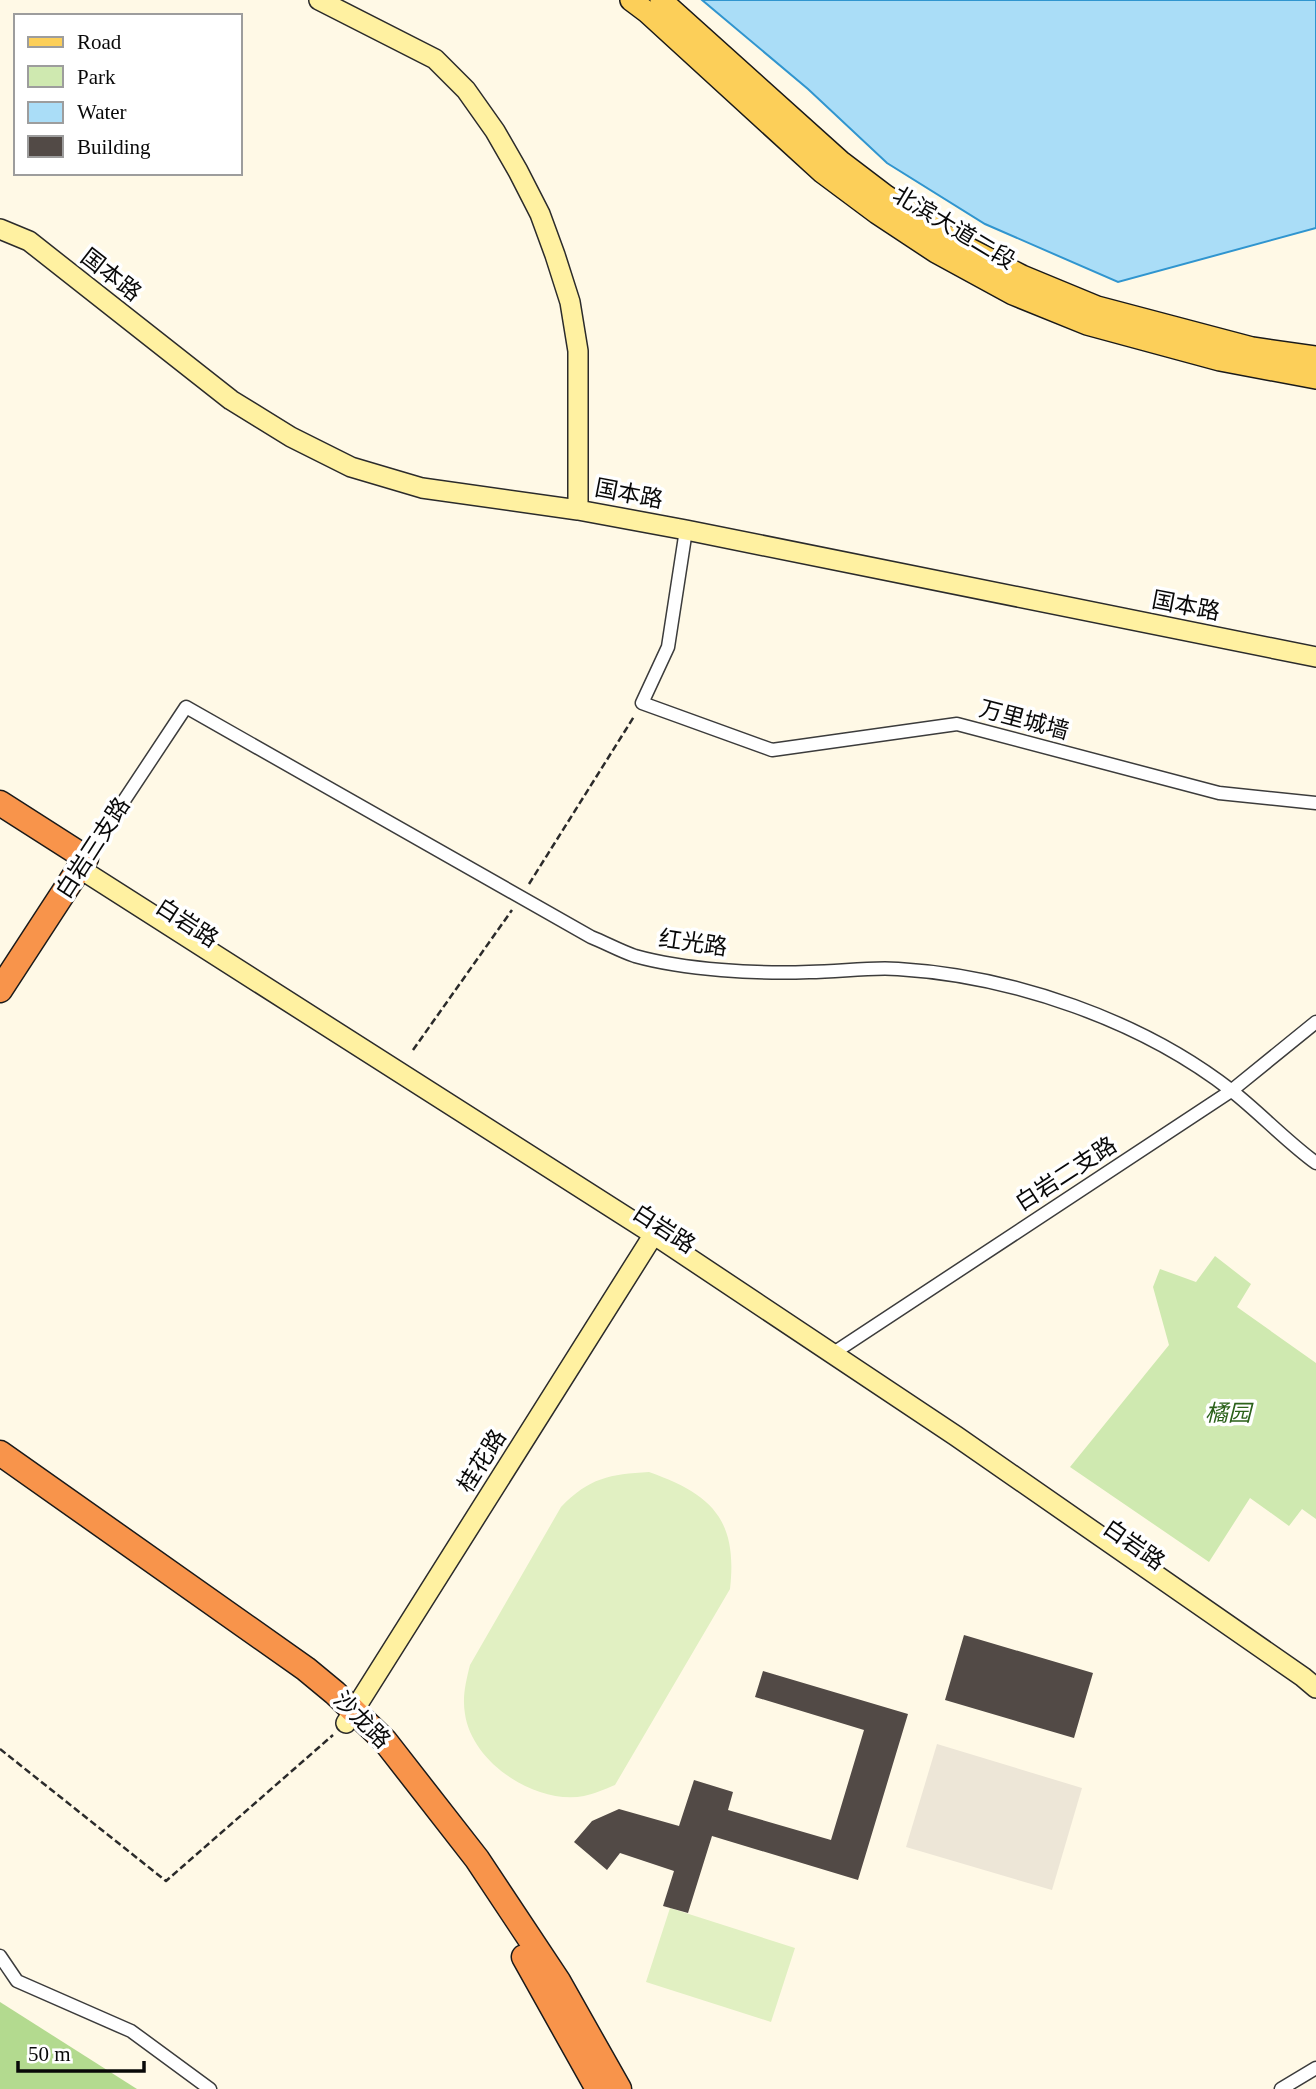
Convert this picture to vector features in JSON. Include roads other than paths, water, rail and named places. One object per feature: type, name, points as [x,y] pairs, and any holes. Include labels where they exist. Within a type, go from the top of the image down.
[{"type":"highway","name":"白岩路","points":[[0,803],[82,863]]},
{"type":"highway","name":"白岩三支路","points":[[0,990],[82,863]]},
{"type":"highway","name":"沙龙路","points":[[0,1453],[306,1669],[350,1717],[365,1742],[439,1835],[503,1924],[598,2089]]},
{"type":"highway","name":"沙龙路","points":[[0,1468],[385,1741],[477,1859],[558,1982],[619,2089]]},
{"type":"main road","name":"北滨大道二段","points":[[631,0],[822,172],[936,252],[1013,294],[1087,324],[1220,360],[1316,378]]},
{"type":"main road","name":"北滨大道二段","points":[[661,0],[840,161],[952,240],[1022,276],[1097,307],[1252,348],[1316,357]]},
{"type":"street","points":[[319,0],[435,59],[466,90],[495,131],[540,214],[570,302],[578,351],[579,510]]},
{"type":"street","name":"国本路","points":[[0,229],[29,241],[231,400],[291,437],[351,467],[422,488],[579,510],[686,530],[1316,657]]},
{"type":"street","name":"万里城墙","points":[[686,530],[668,647],[642,703],[772,750],[957,724],[1219,793],[1316,803]]},
{"type":"street","name":"白岩三支路","points":[[82,863],[186,707]]},
{"type":"street","name":"红光路","points":[[186,707],[591,937],[635,956],[745,972],[897,969],[940,973],[1027,990],[1084,1010],[1138,1034],[1191,1063],[1231,1091],[1316,1163]]},
{"type":"street","name":"白岩路","points":[[82,863],[656,1230],[837,1350],[962,1427],[1316,1672]]},
{"type":"street","name":"白岩二支路","points":[[837,1350],[1231,1091],[1316,1022]]},
{"type":"street","name":"桂花路","points":[[350,1717],[656,1230]]},
{"type":"street","name":"白岩路","points":[[837,1350],[967,1444],[1303,1676],[1316,1688]]},
{"type":"street","points":[[0,1956],[17,1981],[131,2031],[210,2089]]},
{"type":"street","points":[[1282,2089],[1316,2068]]},
{"type":"water","points":[[702,0],[1316,0],[1316,228],[1118,282],[985,224],[887,163],[808,89]]},
{"type":"park label","name":"橘园","points":[[1228,1413]]}]
